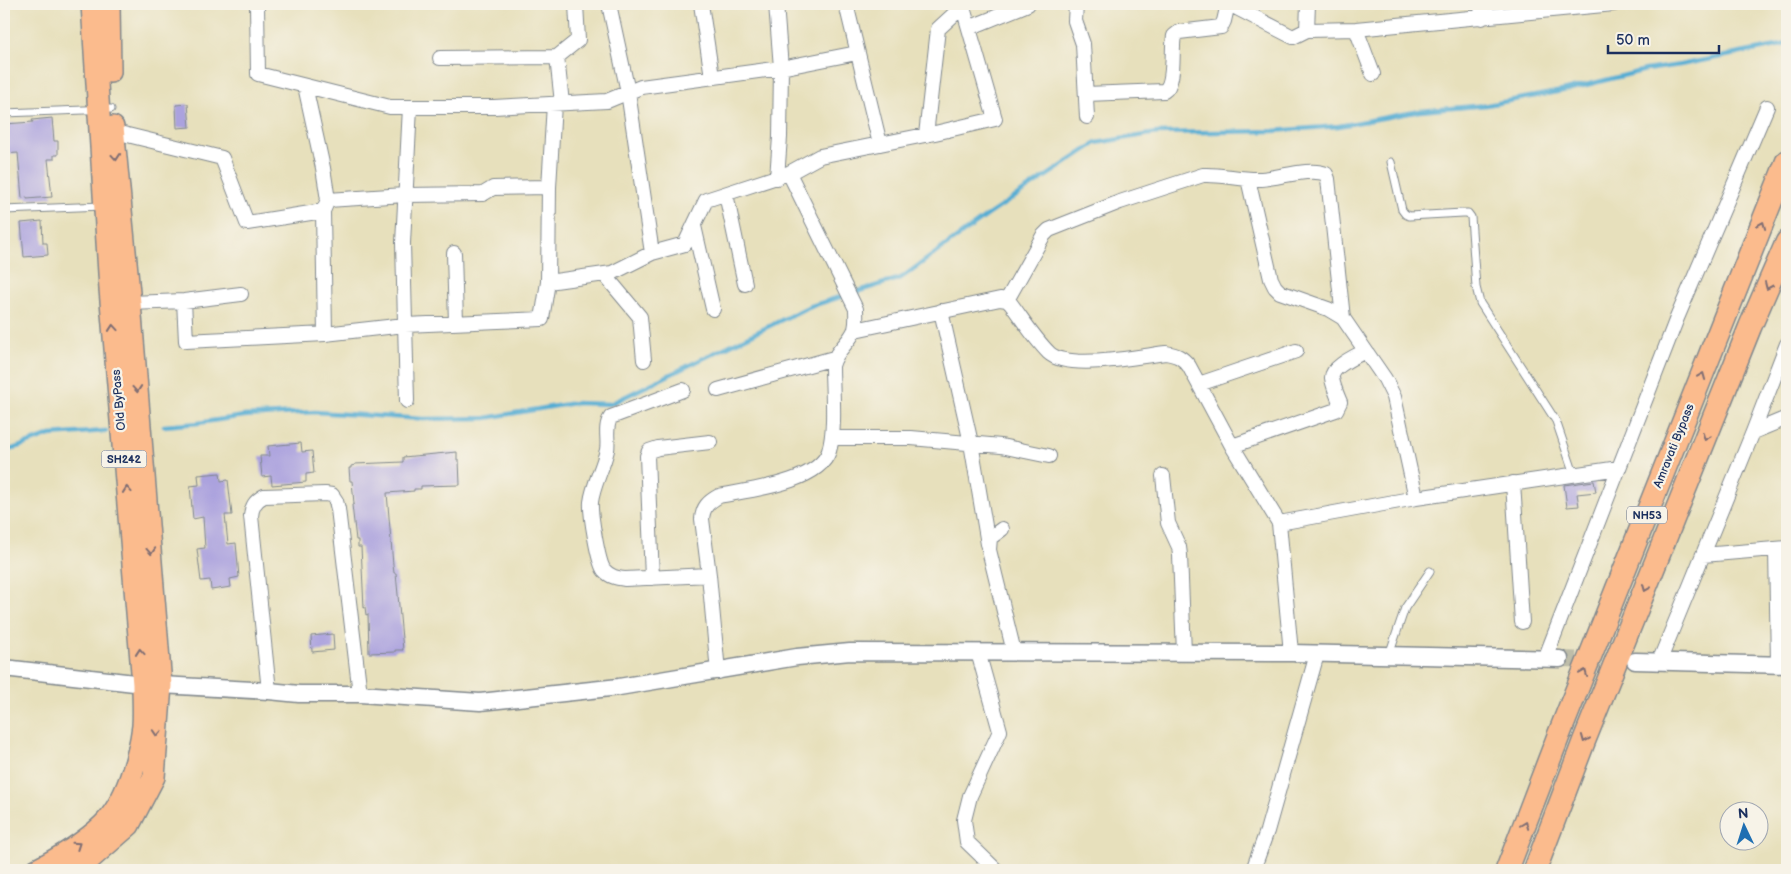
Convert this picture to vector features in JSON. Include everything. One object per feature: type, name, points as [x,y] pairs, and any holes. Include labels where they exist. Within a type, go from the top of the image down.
[{"type":"highway","name":"Amravati Bypass","points":[[1507,870],[1787,161]]},
{"type":"highway","name":"NH53","points":[[1535,870],[1736,362],[1787,242]]},
{"type":"main road","name":"Old ByPass","points":[[68,870],[90,858],[129,825],[154,777],[152,684],[111,299],[105,206],[106,120],[92,4]]},
{"type":"main road","points":[[108,4],[106,120],[130,303],[152,684]]},
{"type":"main road","name":"Old ByPass","points":[[36,870],[82,842],[104,824],[122,799],[137,759],[152,684]]},
{"type":"street","points":[[258,4],[258,74],[390,107],[494,107],[607,101],[641,87],[781,68],[857,53]]},
{"type":"street","points":[[440,58],[556,58],[578,40],[576,4]]},
{"type":"street","points":[[609,4],[628,92],[652,253]]},
{"type":"street","points":[[701,4],[712,77]]},
{"type":"street","points":[[718,672],[702,519],[703,510],[708,502],[719,496],[789,481],[809,473],[823,463],[829,452],[832,438],[832,366],[834,358],[855,330],[857,320],[856,309],[845,287],[783,176],[780,137],[781,68],[776,4]]},
{"type":"street","points":[[846,4],[880,144]]},
{"type":"street","points":[[969,28],[1028,4]]},
{"type":"street","points":[[1076,4],[1075,21],[1083,44],[1087,117]]},
{"type":"street","points":[[1086,94],[1164,91],[1168,89],[1174,36],[1179,32],[1221,27],[1228,4],[1293,37],[1307,30],[1356,29],[1481,11],[1614,4]]},
{"type":"street","points":[[1307,30],[1308,4]]},
{"type":"street","points":[[548,282],[612,273],[652,253],[685,244],[706,200],[783,176],[820,156],[926,135],[995,118],[962,5],[938,29],[926,135]]},
{"type":"street","points":[[1356,29],[1373,74]]},
{"type":"street","points":[[184,301],[186,341],[325,334],[405,325],[542,319],[548,282],[549,187],[558,104],[556,58]]},
{"type":"street","points":[[305,86],[323,168],[325,205],[325,334]]},
{"type":"street","points":[[407,401],[403,243],[410,107]]},
{"type":"street","points":[[4,668],[152,684],[299,694],[360,694],[480,702],[619,687],[718,672],[797,657],[850,652],[1317,654],[1553,659],[1619,468],[1677,318],[1767,107]]},
{"type":"street","points":[[106,120],[222,158],[247,223],[325,205],[405,195],[483,194],[493,188],[549,187]]},
{"type":"street","points":[[1007,300],[1049,230],[1120,202],[1195,177],[1214,174],[1248,179],[1315,172],[1326,174],[1328,179],[1343,318]]},
{"type":"street","points":[[1248,179],[1271,279],[1275,287],[1280,292],[1328,309],[1343,318],[1385,380],[1394,397],[1416,498]]},
{"type":"street","points":[[726,194],[745,284]]},
{"type":"street","points":[[694,226],[713,308]]},
{"type":"street","points":[[454,252],[456,322]]},
{"type":"street","points":[[604,274],[640,317],[644,360]]},
{"type":"street","points":[[130,303],[184,301],[240,294]]},
{"type":"street","points":[[855,330],[992,300],[1007,300]]},
{"type":"street","points":[[1007,300],[1049,353],[1056,358],[1084,362],[1166,352],[1183,358],[1232,446],[1280,523],[1291,654]]},
{"type":"street","points":[[941,311],[971,443],[988,544],[1014,652]]},
{"type":"street","points":[[1659,662],[1787,344]]},
{"type":"street","points":[[1199,384],[1296,351]]},
{"type":"street","points":[[1232,446],[1336,410],[1340,402],[1332,379],[1332,373],[1338,367],[1365,351]]},
{"type":"street","points":[[718,390],[834,358]]},
{"type":"street","points":[[683,390],[611,416],[607,425],[607,450],[591,500],[594,526],[600,560],[604,570],[617,578],[709,575]]},
{"type":"street","points":[[1753,432],[1787,418]]},
{"type":"street","points":[[832,438],[911,438],[1000,446],[1049,456]]},
{"type":"street","points":[[652,578],[647,456],[649,451],[658,448],[710,442]]},
{"type":"street","points":[[1280,523],[1416,498],[1619,468]]},
{"type":"street","points":[[1163,476],[1168,523],[1179,547],[1180,555],[1184,653]]},
{"type":"street","points":[[1513,483],[1522,622]]},
{"type":"street","points":[[270,691],[251,516],[252,508],[256,501],[264,496],[325,494],[332,495],[338,509],[360,694]]},
{"type":"street","points":[[988,544],[990,538],[1002,529]]},
{"type":"street","points":[[1635,661],[1782,664],[1781,548],[1703,555]]},
{"type":"street","points":[[978,652],[1000,731],[970,796],[964,820],[967,842],[996,870]]},
{"type":"street","points":[[1253,870],[1267,831],[1317,654]]},
{"type":"lane","points":[[4,113],[106,120]]},
{"type":"lane","points":[[1391,162],[1402,210],[1405,214],[1409,216],[1468,213],[1471,217],[1476,287],[1480,303],[1556,421],[1574,474]]},
{"type":"lane","points":[[4,210],[105,206]]},
{"type":"lane","points":[[1389,656],[1405,608],[1430,570]]},
{"type":"building","points":[[188,104],[190,127],[177,128],[176,105]]},
{"type":"building","points":[[52,118],[54,141],[58,141],[58,155],[54,155],[54,159],[48,159],[52,197],[22,198],[18,153],[4,154],[4,124],[33,122],[32,120]]},
{"type":"building","points":[[42,221],[43,243],[47,243],[48,255],[24,257],[21,223]]},
{"type":"building","points":[[301,443],[302,452],[312,451],[314,473],[306,474],[306,482],[272,485],[271,476],[262,477],[260,456],[269,456],[268,446]]},
{"type":"building","points":[[457,452],[460,485],[421,486],[421,489],[414,489],[414,491],[387,493],[403,650],[369,653],[368,614],[366,615],[364,608],[361,547],[358,547],[358,540],[356,540],[352,505],[354,504],[352,481],[350,481],[349,468],[355,464],[403,462],[403,457]]},
{"type":"building","points":[[220,473],[221,481],[228,480],[232,515],[225,515],[228,544],[236,543],[239,577],[230,579],[231,587],[211,590],[210,580],[201,581],[197,549],[205,548],[203,517],[193,519],[190,486],[199,485],[198,475]]},
{"type":"building","points":[[1594,481],[1596,492],[1577,494],[1579,506],[1567,507],[1564,485]]},
{"type":"building","points":[[333,634],[334,650],[312,652],[311,636]]},
{"type":"waterway","points":[[164,426],[244,416],[315,412],[423,419],[486,418],[574,403],[610,404],[808,307],[901,278],[988,215],[1096,143],[1157,133],[1273,131],[1339,126],[1420,111],[1487,105],[1562,91],[1646,70],[1787,44]]},
{"type":"waterway","points":[[4,452],[50,435],[106,431]]},
{"type":"tunnel","points":[[1560,659],[1625,661]]}]
